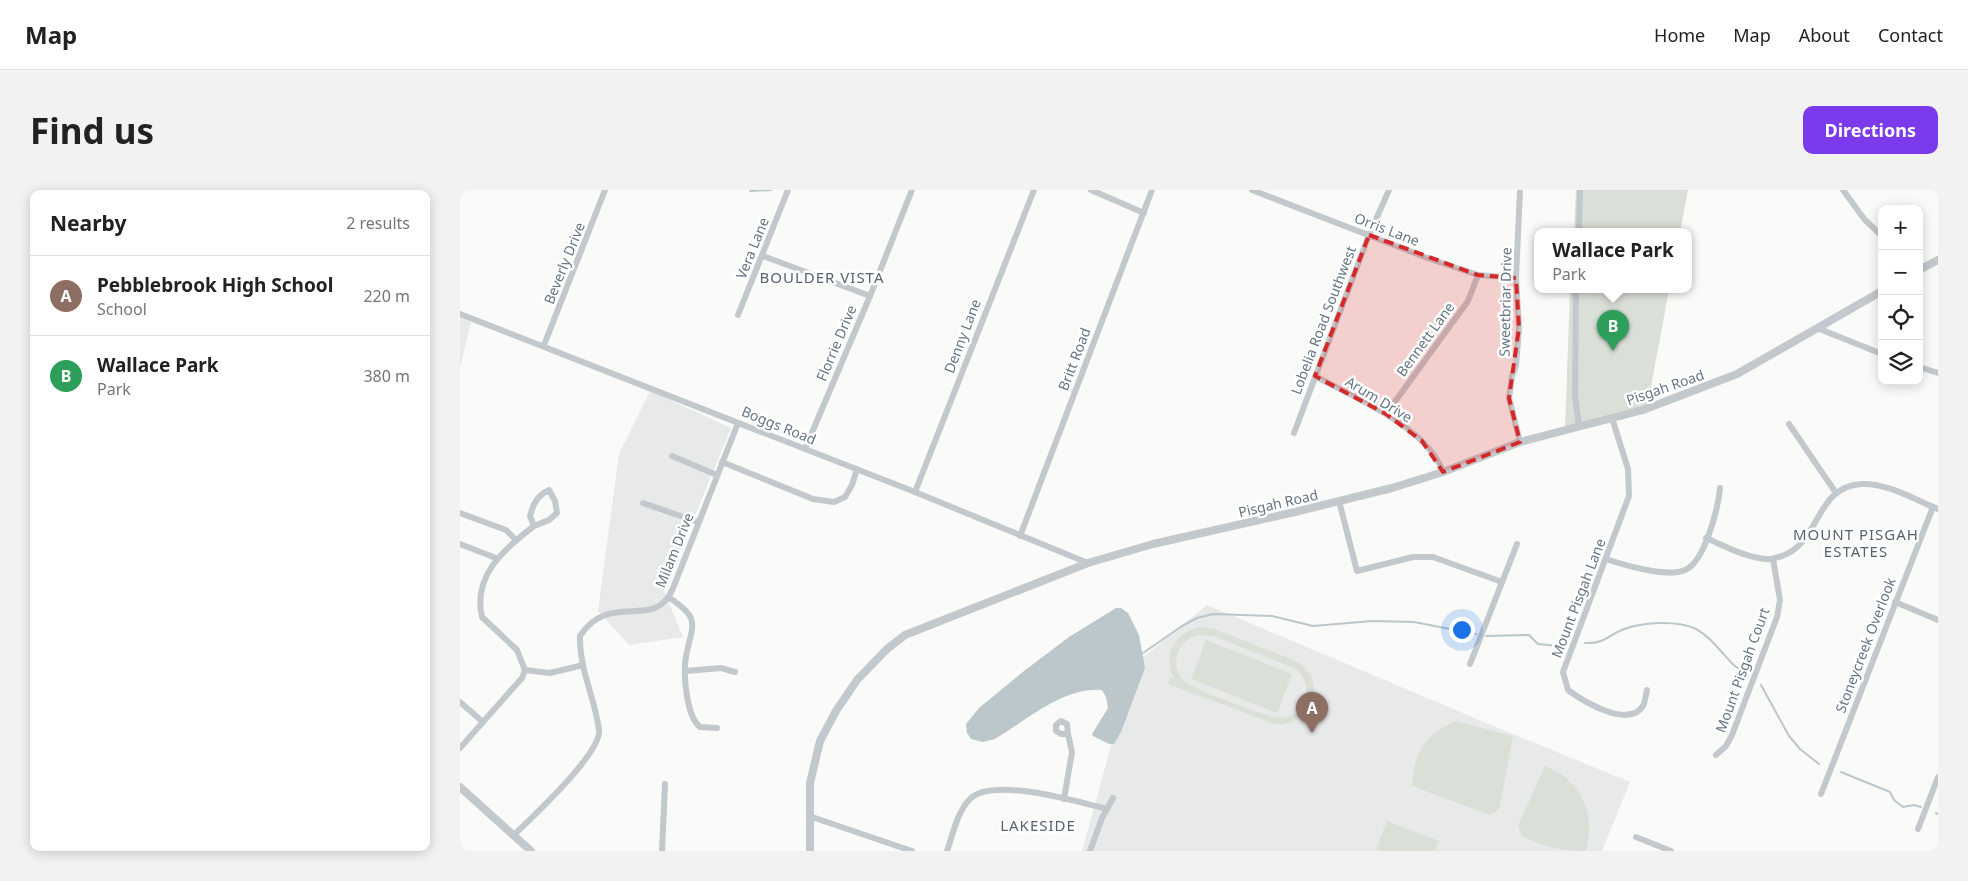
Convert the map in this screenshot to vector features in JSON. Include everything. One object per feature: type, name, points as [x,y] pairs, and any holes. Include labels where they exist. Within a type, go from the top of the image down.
[{"type":"street","name":"Beverly Drive","points":[[544,345],[605,190]]},
{"type":"street","name":"Vera Lane","points":[[738,315],[788,190]]},
{"type":"street","name":"Florrie Drive","points":[[805,449],[870,296],[912,190]]},
{"type":"street","name":"Denny Lane","points":[[915,492],[1034,190]]},
{"type":"street","points":[[1091,190],[1144,213]]},
{"type":"street","name":"Britt Road","points":[[1020,536],[1152,190]]},
{"type":"street","name":"Orris Lane","points":[[1252,190],[1478,275],[1516,278]]},
{"type":"street","name":"Lobelia Road Southwest","points":[[1294,432],[1369,235],[1389,190]]},
{"type":"street","name":"Sweetbriar Drive","points":[[1520,190],[1516,278],[1519,328],[1516,366],[1512,376],[1509,398],[1511,414],[1520,442]]},
{"type":"street","points":[[1579,228],[1580,190]]},
{"type":"street","points":[[1843,190],[1865,220],[1878,232]]},
{"type":"street","points":[[763,256],[870,296]]},
{"type":"street","points":[[1923,268],[1938,260]]},
{"type":"street","name":"Bennett Lane","points":[[1386,414],[1468,301],[1478,275]]},
{"type":"street","points":[[1576,293],[1575,396],[1579,426]]},
{"type":"street","name":"Pisgah Road","points":[[810,851],[812,817],[810,783],[820,741],[857,680],[887,649],[905,635],[1088,563],[1153,544],[1340,501],[1443,472],[1520,442],[1612,418],[1688,394],[1737,374],[1878,293]]},
{"type":"street","name":"Boggs Road","points":[[460,314],[544,345],[857,469],[1088,563]]},
{"type":"street","points":[[1817,328],[1878,352]]},
{"type":"street","points":[[1923,368],[1938,373]]},
{"type":"street","name":"Arum Drive","points":[[1315,376],[1386,414],[1422,441],[1433,453],[1443,472]]},
{"type":"street","name":"Mount Pisgah Lane","points":[[1612,418],[1628,469],[1629,496],[1563,672],[1568,690],[1582,700],[1624,715],[1634,713],[1642,706],[1647,690]]},
{"type":"street","name":"Milam Drive","points":[[513,836],[577,770],[598,739],[598,725],[583,665],[580,636],[597,618],[627,610],[652,608],[663,604],[668,597],[738,422]]},
{"type":"street","points":[[1789,424],[1836,492]]},
{"type":"street","points":[[672,456],[717,475]]},
{"type":"street","points":[[722,462],[813,499],[828,502],[845,497],[852,485],[857,469]]},
{"type":"street","points":[[1706,538],[1752,556],[1773,559],[1788,554],[1804,542],[1823,506],[1836,492],[1852,485],[1876,485],[1936,508]]},
{"type":"street","points":[[1606,559],[1651,570],[1684,571],[1692,565],[1706,538],[1718,510],[1720,488]]},
{"type":"street","points":[[460,748],[522,678],[525,670],[517,650],[482,617],[480,598],[484,581],[496,558],[534,526],[549,520],[557,513],[555,500],[549,490],[538,497],[533,507],[530,516],[534,526]]},
{"type":"street","points":[[1340,501],[1357,571],[1413,557],[1426,556],[1440,558],[1502,582]]},
{"type":"street","points":[[643,503],[698,522]]},
{"type":"street","name":"Stoneycreek Overlook","points":[[1822,794],[1895,602],[1936,508]]},
{"type":"street","points":[[460,513],[506,530],[516,540]]},
{"type":"street","points":[[460,544],[496,558]]},
{"type":"street","points":[[1470,664],[1517,544]]},
{"type":"street","name":"Mount Pisgah Court","points":[[1716,755],[1726,746],[1732,735],[1777,617],[1780,600],[1773,559]]},
{"type":"street","points":[[668,597],[681,605],[692,619],[693,634],[686,656],[692,718],[700,727],[716,728]]},
{"type":"street","points":[[1895,602],[1938,620]]},
{"type":"street","points":[[525,670],[550,673],[583,665]]},
{"type":"street","points":[[686,670],[721,668],[735,672]]},
{"type":"street","points":[[460,702],[482,722]]},
{"type":"street","points":[[1064,798],[1072,752],[1068,734]]},
{"type":"street","points":[[1918,830],[1938,778]]},
{"type":"street","points":[[662,851],[665,784]]},
{"type":"street","points":[[460,787],[531,851]]},
{"type":"street","points":[[947,851],[962,810],[969,799],[979,792],[994,789],[1064,798],[1107,809]]},
{"type":"street","points":[[1090,851],[1113,798]]},
{"type":"street","points":[[812,817],[912,851]]},
{"type":"street","points":[[1636,837],[1671,851]]},
{"type":"highlighted area","points":[[1369,235],[1478,275],[1516,278],[1519,328],[1509,398],[1520,442],[1443,472],[1422,441],[1386,414],[1315,376]]},
{"type":"shaded area","points":[[1576,190],[1688,190],[1681,228],[1574,228]]},
{"type":"shaded area","points":[[1570,293],[1668,293],[1647,408],[1565,429]]},
{"type":"shaded area","points":[[460,318],[471,322],[460,368]]},
{"type":"shaded area","points":[[650,391],[731,428],[664,591],[683,637],[629,645],[598,611],[619,454]]},
{"type":"shaded area","points":[[1207,605],[1630,782],[1602,851],[1082,851],[1127,688],[1142,658]]},
{"type":"shaded area","points":[[1116,608],[1121,608],[1128,613],[1139,635],[1145,668],[1121,732],[1114,744],[1109,744],[1092,734],[1108,708],[1106,697],[1102,690],[1088,690],[1059,699],[995,739],[983,742],[971,739],[967,733],[966,724],[979,708],[1069,637]]},
{"type":"shaded area","points":[[1202,627],[1215,629],[1293,660],[1304,667],[1311,677],[1314,688],[1313,699],[1308,709],[1300,718],[1289,723],[1275,724],[1168,684],[1170,678],[1174,679],[1170,661],[1170,653],[1173,646],[1185,633]],"holes":[[[1197,635],[1213,636],[1294,668],[1301,674],[1307,689],[1305,702],[1300,710],[1289,717],[1273,717],[1215,696],[1184,681],[1179,675],[1176,661],[1180,648],[1190,638]]]},
{"type":"shaded area","points":[[1206,640],[1292,674],[1277,713],[1191,679]]},
{"type":"shaded area","points":[[1455,721],[1513,736],[1499,810],[1490,815],[1412,786],[1415,764],[1423,746],[1435,733]]},
{"type":"shaded area","points":[[1545,766],[1558,772],[1568,780],[1583,800],[1589,824],[1586,851],[1553,848],[1522,836],[1518,826]]},
{"type":"shaded area","points":[[1387,821],[1439,841],[1435,851],[1381,851],[1376,849]]},
{"type":"waterway","points":[[750,191],[771,190]]},
{"type":"waterway","points":[[1143,653],[1182,626],[1197,618],[1213,614],[1272,616],[1313,626],[1372,621],[1414,622],[1476,634]]},
{"type":"waterway","points":[[1585,643],[1602,641],[1619,631],[1641,625],[1660,623],[1680,624],[1696,629],[1710,639],[1734,665],[1748,675]]},
{"type":"waterway","points":[[1486,636],[1529,635],[1538,644],[1559,646]]},
{"type":"waterway","points":[[1761,685],[1789,736],[1800,749],[1819,764]]},
{"type":"waterway","points":[[1841,772],[1890,792],[1894,800],[1903,807],[1914,805],[1921,807]]},
{"type":"place","name":"Wallace Park","points":[[1613,351]]},
{"type":"place","name":"Pebblebrook High School","points":[[1312,733]]},
{"type":"district","name":"BOULDER VISTA","points":[[822,277]]},
{"type":"district","name":"MOUNT PISGAH ESTATES","points":[[1856,542]]},
{"type":"district","name":"LAKESIDE","points":[[1038,825]]}]
